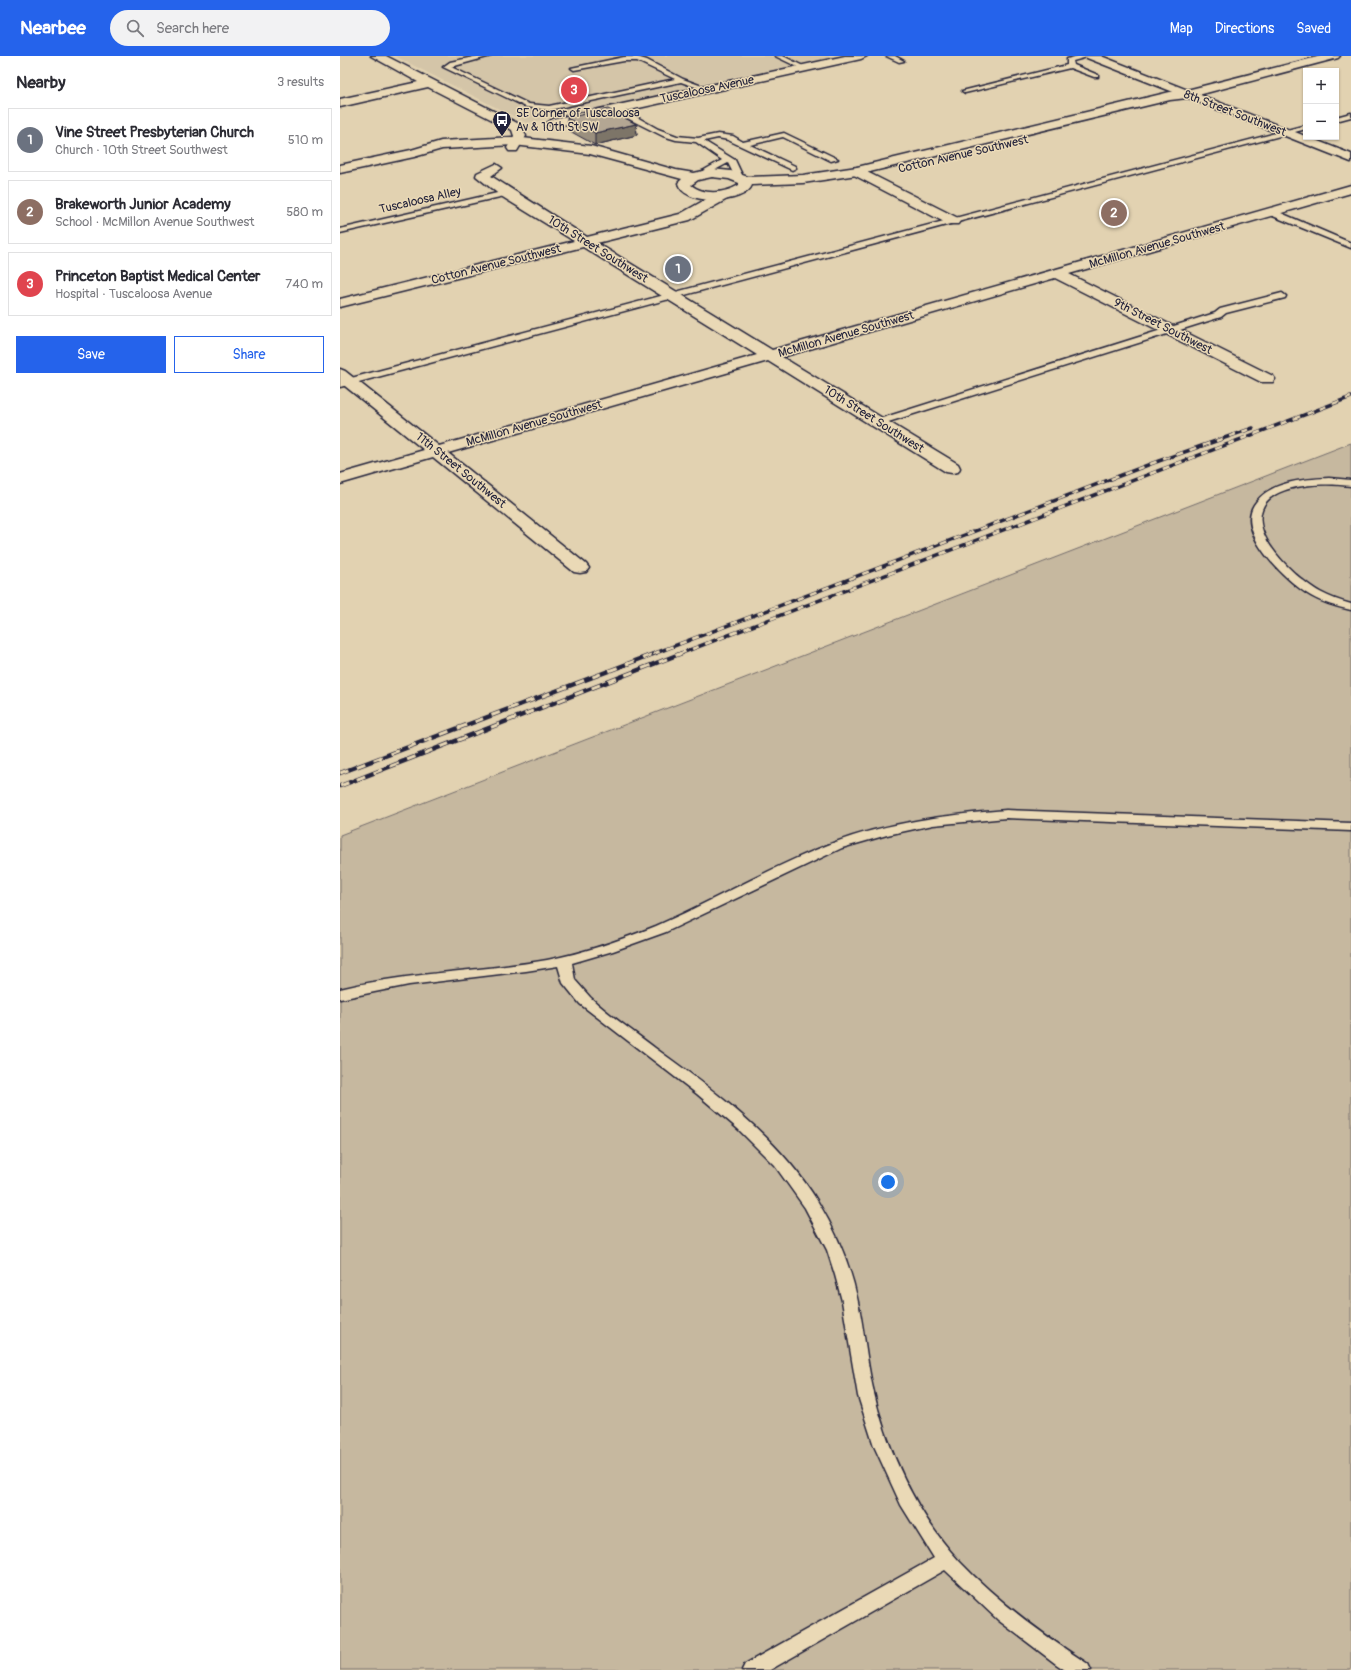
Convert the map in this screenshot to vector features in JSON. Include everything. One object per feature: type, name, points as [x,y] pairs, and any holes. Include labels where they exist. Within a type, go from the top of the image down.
[{"type":"street","points":[[377,56],[517,128],[520,136],[515,145]]},
{"type":"street","name":"Tuscaloosa Avenue","points":[[553,123],[861,56]]},
{"type":"street","name":"8th Street Southwest","points":[[1092,56],[1284,133],[1351,158]]},
{"type":"street","name":"Cotton Avenue Southwest","points":[[340,303],[676,218],[685,217],[729,194],[799,187],[1024,141],[1179,100],[1187,94],[1334,56]]},
{"type":"street","points":[[340,103],[429,83]]},
{"type":"street","points":[[340,169],[414,153],[515,145],[568,152],[598,159],[657,181],[691,191],[729,194],[744,187],[742,179]]},
{"type":"street","name":"Cotton Avenue Southwest","points":[[515,145],[591,150],[675,174],[698,176],[722,174],[742,179],[803,179],[862,173]]},
{"type":"street","name":"10th Street Southwest","points":[[496,168],[482,176],[506,193],[952,468]]},
{"type":"street","points":[[862,173],[953,221]]},
{"type":"street","name":"Cotton Avenue Southwest","points":[[676,218],[692,205],[695,197],[691,191],[684,187],[684,183],[698,176]]},
{"type":"street","name":"McMillon Avenue Southwest","points":[[340,479],[1351,189]]},
{"type":"street","name":"9th Street Southwest","points":[[1058,274],[1267,379]]},
{"type":"street","name":"11th Street Southwest","points":[[343,380],[437,451],[580,568]]},
{"type":"lane","points":[[488,56],[452,64],[446,67],[528,106],[536,108],[549,108],[681,80]]},
{"type":"lane","points":[[778,56],[804,68]]},
{"type":"lane","points":[[889,56],[901,61]]},
{"type":"lane","points":[[1071,66],[1068,60],[1092,56]]},
{"type":"lane","points":[[574,68],[624,59],[637,59],[645,61],[681,80],[708,89]]},
{"type":"lane","points":[[965,91],[1071,66],[1096,76]]},
{"type":"lane","points":[[616,109],[659,132],[684,141],[718,136],[730,138],[792,168]]},
{"type":"lane","points":[[1339,118],[1351,115]]},
{"type":"lane","points":[[343,380],[672,296],[1303,128]]},
{"type":"lane","points":[[743,144],[784,135],[834,159]]},
{"type":"lane","points":[[698,140],[732,162],[742,179]]},
{"type":"lane","points":[[698,176],[716,168],[727,160]]},
{"type":"lane","name":"Tuscaloosa Alley","points":[[340,231],[506,193]]},
{"type":"lane","points":[[1272,212],[1351,246]]},
{"type":"lane","points":[[879,422],[1218,315],[1223,311],[1282,296]]},
{"type":"lane","points":[[1351,483],[1319,482],[1289,486],[1279,490],[1262,501],[1257,507],[1255,513],[1262,541],[1276,564],[1304,587],[1319,596],[1351,607]]},
{"type":"lane","points":[[340,994],[362,988],[415,978],[528,967],[565,960],[611,947],[652,931],[816,855],[853,841],[884,832],[929,822],[1006,814],[1351,828]]},
{"type":"lane","points":[[565,960],[565,972],[572,986],[598,1012],[723,1107],[751,1132],[776,1156],[816,1211],[842,1266],[869,1408],[880,1439],[917,1516],[939,1549],[970,1583],[1054,1653],[1081,1670]]},
{"type":"lane","points":[[752,1670],[948,1559]]},
{"type":"shaded area","points":[[395,56],[848,56],[527,123]]},
{"type":"shaded area","points":[[1351,443],[1351,1670],[340,1670],[340,835]]},
{"type":"building","points":[[608,109],[636,124],[595,133],[567,118]]},
{"type":"railway","points":[[679,654],[1351,397]]},
{"type":"railway","points":[[653,654],[1153,463],[1253,428]]},
{"type":"railway","points":[[340,773],[656,653]]},
{"type":"railway","points":[[340,786],[682,653]]},
{"type":"place","name":"Princeton Baptist Medical Center","points":[[574,90]]},
{"type":"place","name":"SE Corner of Tuscaloosa Av & 10th St SW","points":[[502,137]]},
{"type":"place","name":"Brakeworth Junior Academy","points":[[1114,213]]},
{"type":"place","name":"Vine Street Presbyterian Church","points":[[678,269]]}]
